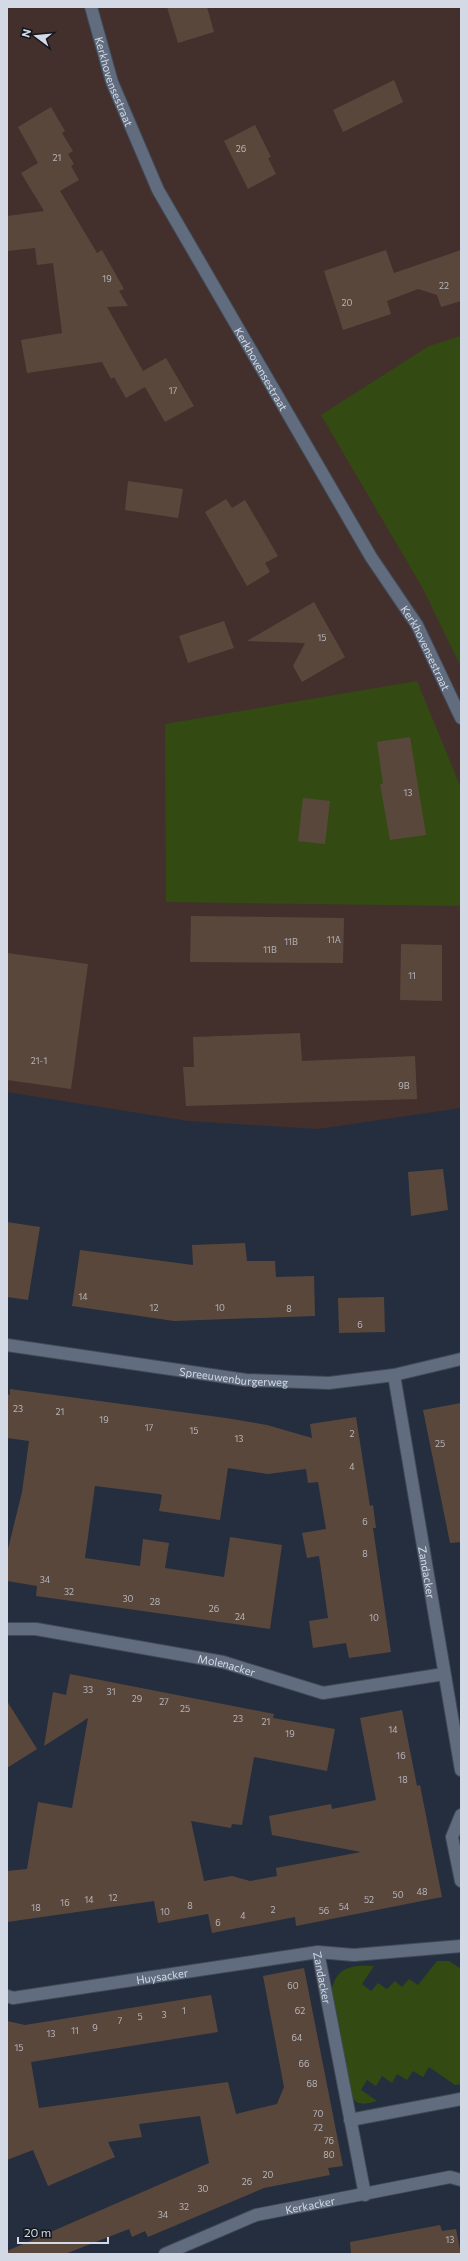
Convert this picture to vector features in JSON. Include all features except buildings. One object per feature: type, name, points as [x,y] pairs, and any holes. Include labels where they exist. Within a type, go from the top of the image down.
[{"type":"street","name":"Kerkhovensestraat","points":[[91,7],[112,82],[158,190],[364,544],[417,625],[461,718]]},
{"type":"street","name":"Spreeuwenburgerweg","points":[[7,1345],[246,1380],[329,1383],[394,1375],[461,1359]]},
{"type":"street","name":"Zandacker","points":[[394,1375],[461,1770]]},
{"type":"street","name":"Molenacker","points":[[7,1629],[36,1630],[223,1662],[323,1693],[444,1674]]},
{"type":"street","points":[[461,1815],[452,1837],[461,1881]]},
{"type":"street","name":"Zandacker","points":[[365,2195],[318,1952],[354,1955],[461,1946]]},
{"type":"street","name":"Huysacker","points":[[7,1996],[13,1998],[318,1952]]},
{"type":"street","points":[[350,2120],[461,2099]]},
{"type":"street","name":"Kerkacker","points":[[165,2254],[256,2215],[365,2195],[450,2177],[461,2180]]},
{"type":"shaded area","points":[[7,7],[461,7],[461,1108],[318,1129],[188,1121],[7,1092]]},
{"type":"green space","points":[[461,336],[461,667],[422,587],[321,415],[429,346]]},
{"type":"green space","points":[[417,681],[461,788],[461,906],[166,902],[165,724]]},
{"type":"green space","points":[[437,1961],[449,1961],[461,1969],[461,2084],[455,2085],[429,2067],[423,2077],[413,2071],[407,2080],[397,2074],[392,2083],[382,2076],[376,2086],[367,2080],[361,2090],[377,2101],[364,2104],[358,2103],[353,2098],[331,1994],[336,1978],[340,1973],[351,1967],[374,1966],[362,1984],[371,1991],[378,1983],[387,1989],[395,1981],[402,1987],[409,1979],[418,1985]]}]
